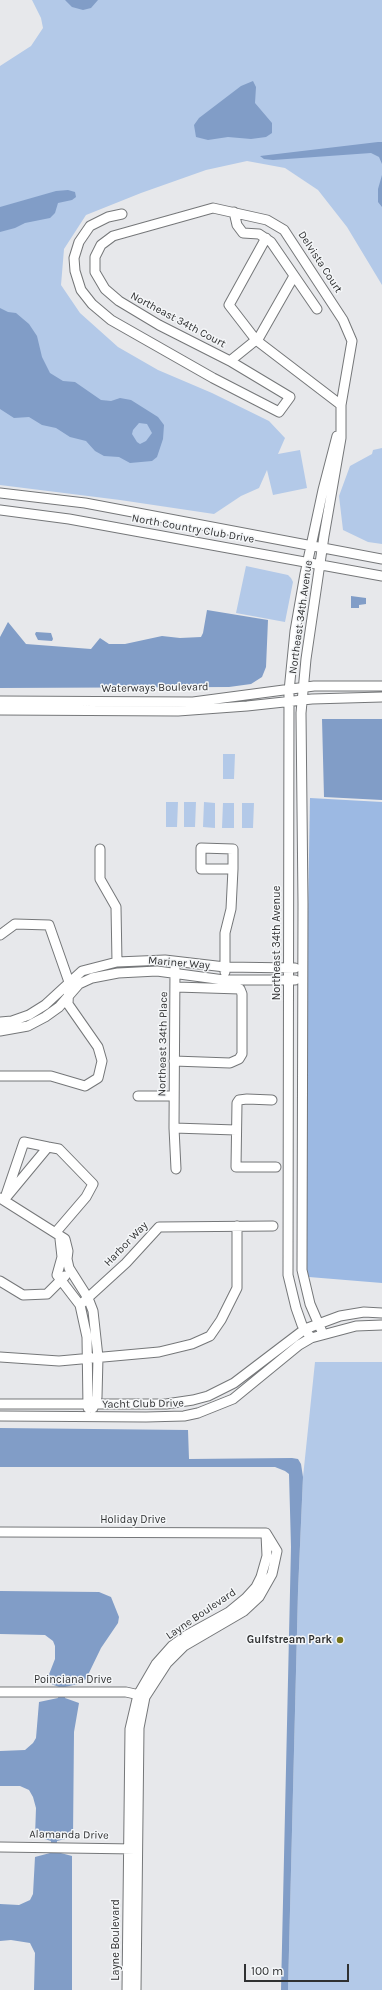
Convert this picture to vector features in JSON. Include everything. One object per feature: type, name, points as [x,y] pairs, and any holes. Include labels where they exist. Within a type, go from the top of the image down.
[{"type":"street","name":"Delvista Court","points":[[95,272],[95,257],[101,244],[113,236],[213,208],[267,220],[284,230],[343,320],[352,340],[341,404]]},
{"type":"street","points":[[234,212],[237,225],[243,233],[259,234],[271,242],[317,309]]},
{"type":"street","points":[[122,214],[108,217],[90,226],[79,242],[74,258],[74,271],[81,290],[92,304],[124,329],[279,412],[290,397],[230,361]]},
{"type":"street","points":[[266,238],[229,305],[256,340],[341,404],[341,438],[323,548]]},
{"type":"street","name":"Northeast 34th Court","points":[[95,272],[105,289],[119,302],[159,325],[230,361],[256,340]]},
{"type":"street","points":[[256,340],[294,276]]},
{"type":"street","points":[[311,546],[331,454],[342,419]]},
{"type":"street","name":"North Country Club Drive","points":[[0,494],[85,503],[382,559]]},
{"type":"street","name":"North Country Club Drive","points":[[0,510],[85,522],[382,576]]},
{"type":"street","name":"Northeast 34th Avenue","points":[[311,546],[295,631],[289,701],[288,1275],[303,1330],[311,1338]]},
{"type":"street","name":"Northeast 34th Avenue","points":[[323,548],[302,700],[302,1270],[308,1299],[323,1334]]},
{"type":"street","name":"Waterways Boulevard","points":[[0,701],[193,702],[290,691],[314,686],[382,686]]},
{"type":"street","name":"Waterways Boulevard","points":[[0,710],[178,711],[302,700],[382,696]]},
{"type":"street","points":[[100,849],[100,879],[116,907],[117,962]]},
{"type":"street","points":[[224,980],[225,933],[232,909],[233,869]]},
{"type":"street","points":[[0,935],[14,924],[49,925],[69,982],[68,1004],[98,1047],[102,1061],[98,1078],[85,1086],[51,1076],[0,1076]]},
{"type":"street","name":"Mariner Way","points":[[0,1022],[12,1021],[29,1015],[45,1006],[82,971],[117,962],[139,960],[175,961],[225,967],[302,968]]},
{"type":"street","name":"Northeast 34th Place","points":[[175,961],[174,1128],[176,1168]]},
{"type":"street","name":"Mariner Way","points":[[0,1031],[28,1026],[45,1017],[59,1007],[79,984],[92,978],[118,973],[157,971],[224,980],[302,980]]},
{"type":"street","points":[[174,1061],[230,1063],[240,1059],[242,1054],[242,994],[240,989],[176,987]]},
{"type":"street","points":[[138,1096],[174,1096]]},
{"type":"street","points":[[272,1100],[239,1100],[237,1103],[236,1167],[276,1167]]},
{"type":"street","points":[[174,1128],[236,1130]]},
{"type":"street","points":[[2,1199],[24,1142],[59,1148],[93,1184],[86,1197],[56,1232]]},
{"type":"street","points":[[2,1199],[48,1147]]},
{"type":"street","points":[[2,1199],[65,1239],[68,1251],[67,1259],[70,1270],[88,1298],[93,1311],[98,1356],[92,1404],[88,1417]]},
{"type":"street","points":[[0,1357],[59,1361],[98,1356],[158,1352],[192,1344],[210,1336],[221,1320],[237,1288],[237,1226]]},
{"type":"street","name":"Harbor Way","points":[[80,1305],[126,1263],[159,1227],[273,1226]]},
{"type":"street","points":[[56,1232],[60,1240],[62,1257],[57,1275],[80,1305],[87,1338],[87,1357],[92,1404]]},
{"type":"street","points":[[0,1281],[24,1295],[47,1294],[70,1270]]},
{"type":"street","name":"Yacht Club Drive","points":[[0,1404],[166,1404],[193,1400],[208,1396],[234,1383],[270,1357],[303,1330],[319,1323],[353,1314],[382,1313]]},
{"type":"street","name":"Yacht Club Drive","points":[[0,1416],[184,1416],[209,1409],[233,1399],[299,1345],[311,1338],[356,1326],[382,1325]]},
{"type":"street","name":"Holiday Drive","points":[[0,1532],[266,1533]]},
{"type":"street","name":"Layne Boulevard","points":[[136,1990],[130,1729],[156,1664],[172,1646],[244,1611],[259,1597],[267,1585],[277,1551],[266,1533]]},
{"type":"street","name":"Poinciana Drive","points":[[0,1692],[126,1692],[142,1696]]},
{"type":"street","name":"Alamanda Drive","points":[[0,1847],[133,1849]]},
{"type":"street","name":"Layne Boulevard","points":[[127,1990],[133,1849]]},
{"type":"shaded area","points":[[32,0],[382,0],[382,285],[347,227],[318,190],[285,168],[247,161],[206,170],[141,193],[86,215],[64,249],[61,285],[80,313],[118,347],[158,370],[212,393],[269,421],[285,438],[278,454],[300,450],[307,488],[273,495],[267,470],[259,488],[241,496],[214,514],[120,500],[0,485],[0,66],[31,46],[43,28],[41,18]]},
{"type":"shaded area","points":[[65,0],[98,0],[91,8],[83,10],[72,7]]},
{"type":"shaded area","points":[[253,81],[256,87],[255,103],[272,123],[272,133],[266,137],[251,139],[228,137],[208,140],[196,137],[194,125],[199,118],[241,86]]},
{"type":"shaded area","points":[[382,142],[382,164],[379,157],[371,153],[273,160],[264,159],[260,156]]},
{"type":"shaded area","points":[[382,175],[382,207],[378,202],[378,189]]},
{"type":"shaded area","points":[[68,190],[75,192],[76,197],[72,200],[58,203],[55,213],[50,218],[25,223],[15,228],[0,232],[0,207],[56,191]]},
{"type":"shaded area","points":[[0,308],[8,312],[16,313],[29,324],[37,336],[42,357],[50,373],[63,381],[75,382],[101,400],[111,401],[120,398],[131,400],[158,417],[164,425],[163,439],[157,457],[152,461],[130,463],[119,457],[104,456],[95,451],[86,441],[70,437],[56,428],[42,425],[29,417],[14,418],[0,409]],"holes":[[[139,423],[147,424],[152,433],[146,441],[140,444],[132,434],[133,430]]]},
{"type":"shaded area","points":[[382,448],[382,544],[368,542],[343,530],[339,496],[350,466],[372,454],[373,450]]},
{"type":"shaded area","points":[[246,566],[288,575],[291,578],[293,582],[285,622],[236,613]]},
{"type":"shaded area","points":[[351,596],[366,598],[366,604],[359,605],[359,608],[351,608]]},
{"type":"shaded area","points":[[207,610],[268,620],[266,667],[262,677],[251,684],[229,687],[0,688],[0,637],[8,622],[26,644],[91,649],[100,638],[109,644],[125,644],[162,636],[180,638],[201,637]]},
{"type":"shaded area","points":[[36,632],[51,633],[53,639],[52,641],[38,640],[35,634]]},
{"type":"shaded area","points":[[322,719],[382,719],[382,800],[324,797]]},
{"type":"shaded area","points":[[223,754],[235,754],[234,779],[223,779]]},
{"type":"shaded area","points":[[310,798],[382,802],[382,1283],[309,1277],[302,1256]]},
{"type":"shaded area","points":[[166,802],[178,802],[177,827],[166,827]]},
{"type":"shaded area","points":[[184,802],[196,802],[195,827],[184,827]]},
{"type":"shaded area","points":[[204,802],[215,803],[215,828],[203,827]]},
{"type":"shaded area","points":[[223,803],[234,803],[234,828],[222,828]]},
{"type":"shaded area","points":[[242,803],[254,803],[253,828],[242,828]]},
{"type":"shaded area","name":"Gulfstream Park","points":[[315,1362],[382,1362],[382,1990],[288,1990],[298,1591],[303,1477]]},
{"type":"shaded area","points":[[0,1428],[188,1430],[189,1459],[292,1458],[298,1459],[301,1464],[303,1477],[298,1591],[288,1990],[281,1990],[291,1547],[289,1474],[275,1467],[0,1467]]},
{"type":"shaded area","points":[[0,1591],[99,1592],[111,1597],[119,1617],[118,1623],[101,1648],[86,1679],[78,1684],[65,1687],[65,1698],[79,1703],[74,1732],[73,1837],[57,1841],[57,1852],[72,1856],[72,1990],[34,1990],[35,1953],[30,1943],[11,1940],[0,1941],[0,1904],[19,1905],[30,1900],[33,1894],[35,1857],[50,1853],[51,1841],[35,1836],[36,1808],[29,1790],[20,1786],[0,1786],[0,1751],[25,1750],[33,1743],[36,1738],[39,1702],[58,1698],[59,1687],[46,1682],[55,1659],[55,1646],[53,1641],[45,1635],[0,1634]]},
{"type":"place","name":"Gulfstream Park","points":[[340,1640]]}]
